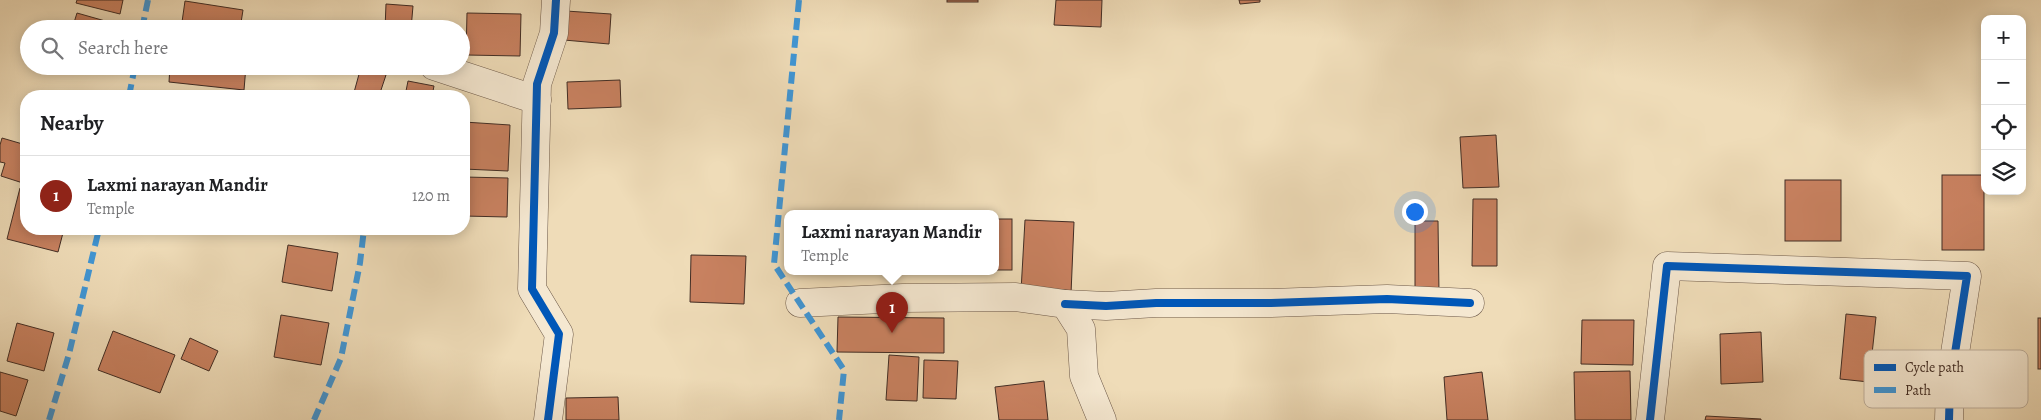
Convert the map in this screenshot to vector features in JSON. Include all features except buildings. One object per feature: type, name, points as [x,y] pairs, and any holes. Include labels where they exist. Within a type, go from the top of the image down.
[{"type":"street","points":[[548,420],[559,334],[532,289],[537,84],[554,34],[556,0]]},
{"type":"street","points":[[461,75],[537,100]]},
{"type":"street","points":[[1650,420],[1667,266],[1967,276],[1955,350]]},
{"type":"street","points":[[800,303],[903,298],[1016,297],[1065,304],[1106,306],[1156,303],[1271,303],[1387,299],[1470,303]]},
{"type":"street","points":[[1065,304],[1081,329],[1084,376],[1102,420]]},
{"type":"marked path","points":[[144,20],[148,0]]},
{"type":"marked path","points":[[799,0],[774,264],[844,370],[839,420]]},
{"type":"marked path","points":[[130,90],[133,75]]},
{"type":"marked path","points":[[49,420],[69,354],[98,235]]},
{"type":"marked path","points":[[314,420],[341,358],[360,263],[363,235]]},
{"type":"cycle path","points":[[548,420],[559,334],[532,289],[537,84],[554,33],[556,0]]},
{"type":"cycle path","points":[[1650,420],[1667,266],[1967,276],[1955,350]]},
{"type":"cycle path","points":[[1065,304],[1106,306],[1156,303],[1271,303],[1387,299],[1470,303]]},
{"type":"cycle path","points":[[1949,408],[1949,420]]},
{"type":"place","name":"Laxmi narayan Mandir","points":[[892,333]]}]
